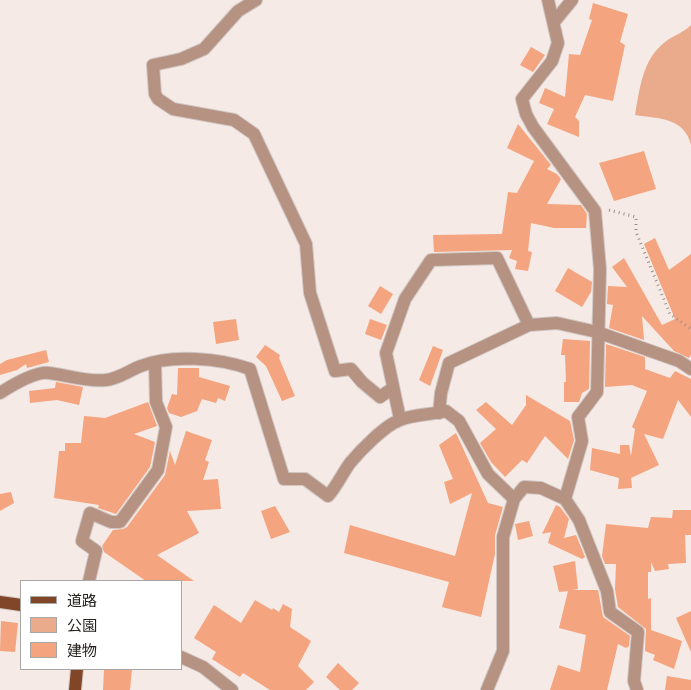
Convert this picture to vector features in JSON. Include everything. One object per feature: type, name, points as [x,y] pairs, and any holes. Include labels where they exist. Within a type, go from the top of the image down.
[{"type":"main road","points":[[0,602],[20,606]]},
{"type":"main road","points":[[75,690],[77,670]]},
{"type":"street","points":[[256,0],[238,11],[204,49],[181,59],[153,65],[155,94],[158,99],[173,109],[234,120],[254,134],[306,244],[310,294],[335,371],[351,369],[362,382],[380,397],[393,388]]},
{"type":"street","points":[[548,0],[558,43],[552,61],[522,99],[526,114],[533,127],[595,211],[600,269],[597,392],[578,417],[582,441],[565,499]]},
{"type":"street","points":[[554,22],[572,0]]},
{"type":"street","points":[[400,419],[386,353],[405,299],[431,260],[497,258],[529,325]]},
{"type":"street","points":[[439,413],[441,393],[449,363],[529,325],[557,323],[597,332],[679,361],[691,368]]},
{"type":"street","points":[[0,393],[25,379],[48,372],[59,376],[106,380],[165,360],[230,361],[250,368],[284,479],[305,479],[328,496],[350,463],[390,424],[400,419],[446,411],[459,420],[488,474],[514,499]]},
{"type":"street","points":[[89,580],[96,551],[82,541],[90,513],[111,522],[120,522],[158,470],[166,427],[156,402],[155,362]]},
{"type":"street","points":[[487,690],[503,651],[503,538],[514,499],[524,487],[541,488],[565,499],[578,520],[607,591],[610,612],[638,632],[634,681],[637,690]]},
{"type":"street","points":[[182,657],[203,666],[232,690]]},
{"type":"path","points":[[591,206],[636,217],[636,232],[670,314],[691,329]]},
{"type":"green space","points":[[691,25],[691,145],[688,136],[677,124],[661,119],[635,115],[643,75],[651,57],[665,42]]},
{"type":"building","points":[[593,3],[628,14],[620,42],[625,45],[613,101],[585,95],[575,117],[579,121],[579,137],[547,124],[554,109],[539,103],[545,88],[565,97],[569,54],[580,55],[592,20],[589,19]]},
{"type":"building","points":[[531,47],[545,55],[533,72],[520,65]]},
{"type":"building","points":[[518,124],[551,165],[547,169],[557,174],[561,179],[547,204],[581,205],[587,214],[586,228],[554,228],[531,223],[528,251],[532,252],[528,271],[515,269],[517,261],[509,258],[512,250],[434,252],[433,235],[502,234],[508,192],[517,193],[534,161],[507,148]]},
{"type":"building","points":[[644,151],[656,189],[614,201],[599,163]]},
{"type":"building","points":[[655,238],[669,270],[691,254],[691,355],[689,358],[674,351],[642,316],[644,340],[609,328],[613,305],[607,304],[608,286],[627,287],[612,267],[624,258],[662,325],[675,319],[644,244]]},
{"type":"building","points":[[568,268],[592,282],[591,292],[582,307],[555,291]]},
{"type":"building","points":[[380,286],[393,294],[381,314],[368,306]]},
{"type":"building","points":[[236,319],[239,340],[216,344],[213,322]]},
{"type":"building","points":[[370,319],[387,325],[381,340],[365,334]]},
{"type":"building","points":[[563,339],[590,341],[589,389],[582,393],[579,402],[564,402],[564,382],[566,382],[565,355],[561,355]]},
{"type":"building","points":[[606,344],[645,357],[645,369],[670,378],[675,371],[691,379],[691,417],[678,400],[663,439],[644,434],[659,465],[631,478],[632,488],[618,489],[619,478],[590,470],[592,448],[620,454],[620,445],[629,445],[631,456],[635,429],[632,427],[647,391],[632,385],[605,387]]},
{"type":"building","points":[[265,345],[280,355],[279,358],[295,396],[282,401],[266,366],[256,357]]},
{"type":"building","points":[[433,346],[443,350],[430,386],[419,380]]},
{"type":"building","points":[[46,350],[49,362],[27,368],[26,364],[17,370],[0,375],[0,364],[7,360]]},
{"type":"building","points":[[178,368],[199,368],[199,377],[230,386],[225,401],[218,398],[216,403],[202,399],[197,411],[181,417],[169,413],[167,408],[172,394],[177,395]]},
{"type":"building","points":[[56,382],[83,387],[79,405],[57,400],[30,403],[29,391],[55,388]]},
{"type":"building","points":[[526,395],[570,421],[574,440],[568,459],[545,436],[527,463],[522,460],[505,477],[491,462],[480,443],[496,429],[476,410],[486,402],[512,425],[526,405]]},
{"type":"building","points":[[148,402],[157,426],[134,434],[155,442],[150,467],[116,514],[98,508],[99,505],[54,498],[59,451],[65,451],[65,443],[81,443],[84,416],[105,418]]},
{"type":"building","points":[[186,431],[212,440],[205,460],[209,462],[203,480],[218,479],[221,509],[187,511],[199,533],[157,555],[194,581],[145,580],[104,552],[102,546],[113,530],[127,527],[165,475],[170,451],[175,465]]},
{"type":"building","points":[[456,433],[488,503],[503,507],[495,535],[495,554],[481,617],[442,607],[449,582],[344,553],[350,525],[455,556],[472,493],[450,504],[444,482],[453,479],[439,445]]},
{"type":"building","points":[[11,492],[14,503],[0,511],[0,494]]},
{"type":"building","points":[[556,505],[560,507],[569,519],[564,538],[576,535],[585,557],[582,559],[548,543],[551,532],[542,534]]},
{"type":"building","points":[[275,506],[290,532],[271,539],[261,511]]},
{"type":"building","points":[[673,510],[691,510],[691,535],[685,535],[686,563],[668,564],[669,569],[655,571],[651,562],[651,572],[648,572],[648,599],[651,598],[651,630],[682,641],[674,669],[653,660],[655,655],[645,651],[646,629],[618,607],[615,589],[616,564],[605,564],[602,556],[606,524],[648,528],[651,517],[672,518]]},
{"type":"building","points":[[529,521],[533,536],[518,540],[515,524]]},
{"type":"building","points":[[575,561],[578,589],[572,590],[598,590],[603,617],[630,636],[629,646],[626,648],[618,644],[607,690],[550,690],[558,665],[580,672],[586,635],[559,628],[568,591],[559,592],[553,566]]},
{"type":"building","points":[[255,600],[279,612],[283,604],[292,609],[290,627],[311,641],[298,666],[314,682],[306,690],[270,690],[243,673],[240,677],[212,659],[216,652],[194,638],[214,605],[241,623]]},
{"type":"building","points":[[691,611],[691,652],[676,618]]},
{"type":"building","points":[[1,621],[18,623],[15,652],[0,651]]},
{"type":"building","points":[[338,663],[359,683],[352,690],[340,690],[326,677]]},
{"type":"building","points":[[104,670],[132,670],[130,690],[103,690]]},
{"type":"building","points":[[667,676],[691,680],[691,690],[665,690]]}]
